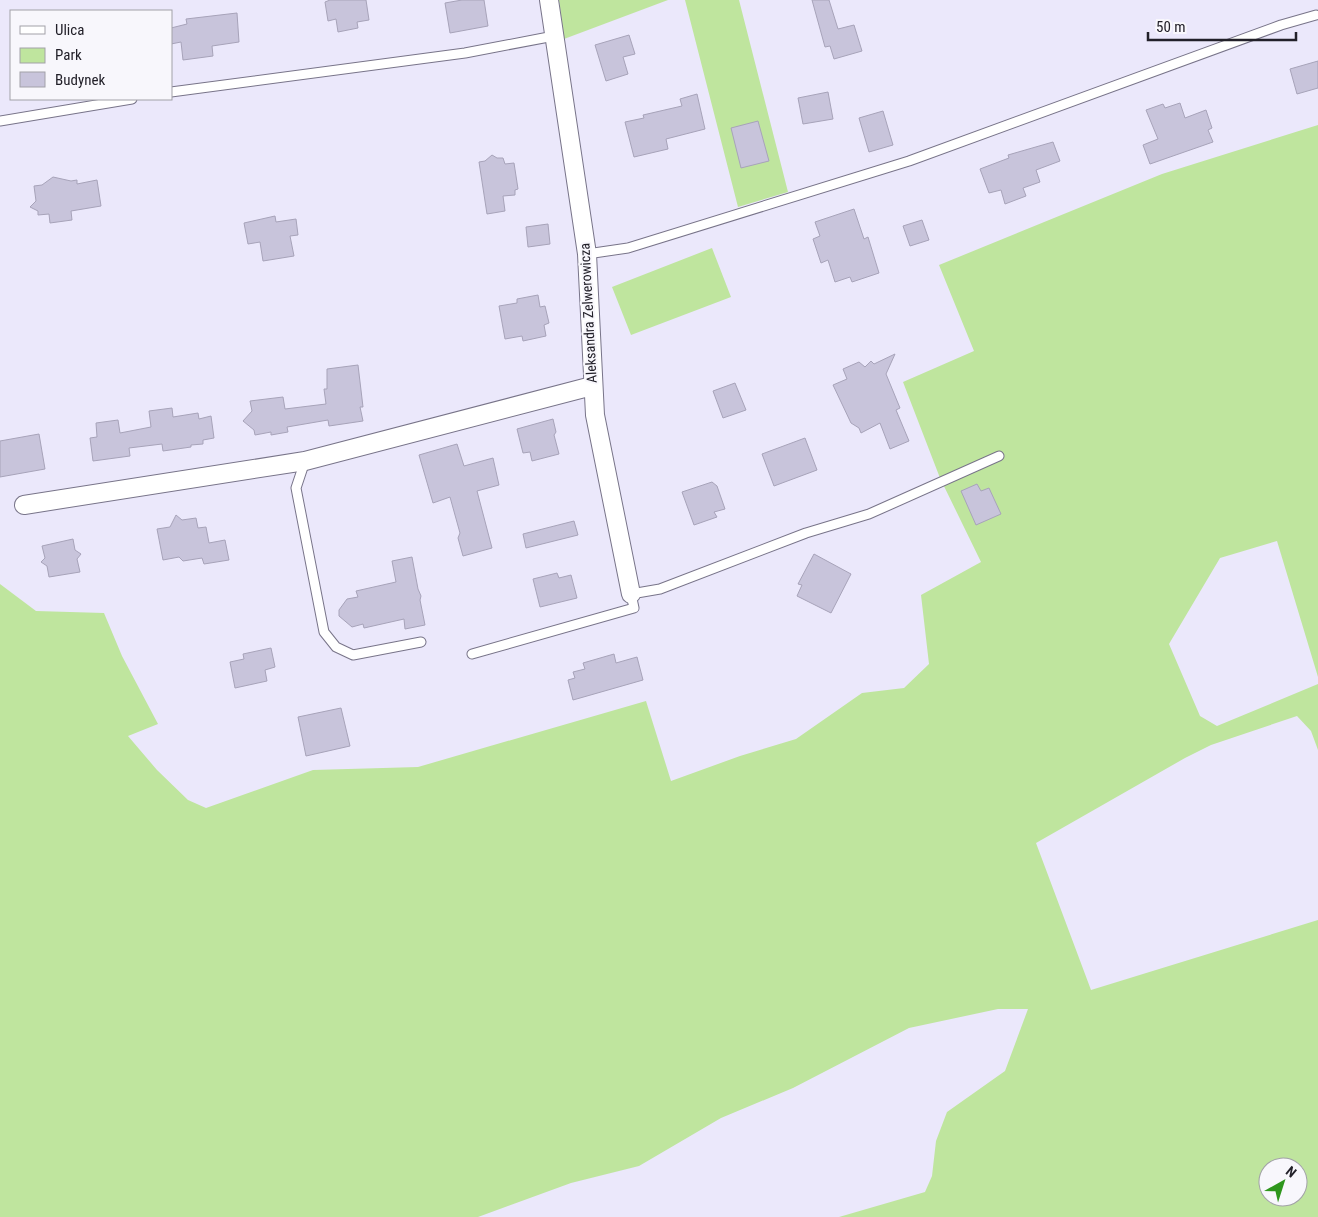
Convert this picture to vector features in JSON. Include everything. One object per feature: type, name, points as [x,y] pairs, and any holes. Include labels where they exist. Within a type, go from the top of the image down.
[{"type":"street","name":"Aleksandra Zelwerowicza","points":[[549,0],[587,254],[592,386],[595,415],[631,594]]},
{"type":"street","points":[[24,505],[305,461],[592,386]]},
{"type":"lane","points":[[587,254],[628,248],[909,161],[1281,25],[1316,15]]},
{"type":"lane","points":[[172,92],[465,53],[554,36]]},
{"type":"lane","points":[[0,121],[126,100]]},
{"type":"lane","points":[[472,654],[634,608],[631,594],[660,589],[806,534],[869,514],[999,456]]},
{"type":"lane","points":[[305,461],[296,488],[324,632],[336,647],[353,655],[421,642]]},
{"type":"green space","points":[[559,0],[668,0],[564,39]]},
{"type":"green space","points":[[685,0],[739,0],[788,192],[738,207]]},
{"type":"green space","points":[[1318,125],[1318,677],[1277,541],[1220,558],[1169,644],[1200,716],[1217,726],[1318,684],[1318,750],[1311,731],[1297,716],[1211,745],[1036,843],[1091,990],[1318,920],[1318,1217],[839,1217],[925,1192],[932,1176],[936,1141],[947,1112],[1005,1071],[1028,1009],[998,1009],[909,1028],[793,1088],[721,1118],[639,1166],[571,1183],[478,1217],[0,1217],[0,584],[36,611],[104,613],[122,656],[158,724],[128,736],[157,770],[188,800],[206,808],[313,770],[418,767],[646,701],[671,781],[740,756],[796,739],[862,693],[904,688],[929,664],[921,595],[981,562],[940,478],[903,382],[974,351],[939,265],[1162,174]]},
{"type":"green space","points":[[712,248],[731,297],[631,335],[612,287]]},
{"type":"building","points":[[330,0],[366,0],[369,20],[357,22],[358,28],[338,32],[336,19],[328,21],[325,2]]},
{"type":"building","points":[[462,0],[484,0],[488,26],[450,33],[445,3]]},
{"type":"building","points":[[812,0],[829,0],[838,29],[854,25],[862,51],[834,59],[830,46],[825,47]]},
{"type":"building","points":[[237,13],[239,42],[212,46],[213,56],[183,60],[181,42],[172,44],[172,28],[187,24],[186,19]]},
{"type":"building","points":[[629,35],[635,54],[623,57],[628,74],[606,81],[595,45]]},
{"type":"building","points":[[1318,61],[1318,88],[1297,94],[1290,69]]},
{"type":"building","points":[[828,92],[833,119],[803,124],[798,98]]},
{"type":"building","points":[[697,94],[705,129],[666,139],[668,149],[634,157],[625,122],[644,118],[643,115],[682,106],[680,99]]},
{"type":"building","points":[[1180,103],[1185,118],[1206,110],[1212,128],[1208,130],[1213,142],[1150,164],[1143,145],[1158,139],[1146,110],[1163,104],[1165,108]]},
{"type":"building","points":[[883,111],[893,145],[869,152],[859,118]]},
{"type":"building","points":[[758,121],[769,161],[741,168],[731,128]]},
{"type":"building","points":[[1053,142],[1060,161],[1036,170],[1040,182],[1023,188],[1026,196],[1005,204],[1001,190],[989,193],[980,169],[1009,158],[1008,155]]},
{"type":"building","points":[[492,155],[497,158],[503,158],[505,164],[514,163],[518,189],[515,190],[515,195],[503,196],[505,211],[487,214],[479,162],[485,161]]},
{"type":"building","points":[[53,177],[71,181],[77,180],[77,184],[97,180],[101,206],[71,211],[72,220],[50,223],[49,214],[38,215],[38,211],[30,207],[36,201],[34,186],[42,185]]},
{"type":"building","points":[[854,209],[864,239],[868,237],[879,273],[852,282],[850,277],[835,282],[828,260],[821,263],[813,239],[820,236],[815,222]]},
{"type":"building","points":[[275,216],[276,222],[296,219],[298,235],[290,236],[294,256],[263,261],[260,242],[248,244],[244,223]]},
{"type":"building","points":[[922,220],[929,240],[910,246],[903,226]]},
{"type":"building","points":[[548,224],[550,244],[528,247],[526,227]]},
{"type":"building","points":[[538,295],[540,307],[545,306],[549,323],[544,325],[546,336],[523,341],[522,336],[505,339],[499,306],[517,303],[517,299]]},
{"type":"building","points":[[895,354],[886,374],[900,408],[896,410],[909,441],[890,449],[880,423],[861,433],[859,428],[851,423],[833,385],[847,379],[843,369],[859,362],[865,367],[871,361],[874,364]]},
{"type":"building","points":[[358,365],[363,407],[360,407],[363,421],[329,426],[328,420],[287,427],[288,432],[271,435],[271,432],[255,435],[254,430],[243,421],[252,411],[250,401],[283,397],[285,409],[326,404],[324,389],[327,389],[327,369]]},
{"type":"building","points":[[735,383],[746,410],[723,418],[713,391]]},
{"type":"building","points":[[172,408],[173,417],[198,413],[199,419],[211,416],[214,438],[203,440],[203,444],[163,451],[162,444],[129,448],[130,456],[93,461],[90,438],[97,437],[96,423],[118,420],[120,433],[151,427],[149,411]]},
{"type":"building","points":[[553,419],[556,432],[554,435],[559,454],[532,461],[530,452],[523,453],[517,429]]},
{"type":"building","points":[[39,434],[45,469],[0,477],[0,441]]},
{"type":"building","points":[[805,438],[817,470],[774,486],[762,454]]},
{"type":"building","points":[[457,444],[464,466],[493,458],[499,485],[477,491],[492,548],[463,556],[458,538],[460,533],[450,497],[433,503],[419,455]]},
{"type":"building","points":[[712,482],[717,486],[725,509],[714,512],[717,517],[694,525],[682,492]]},
{"type":"building","points":[[977,484],[981,491],[989,488],[1001,514],[976,525],[961,491]]},
{"type":"building","points":[[176,515],[182,520],[196,518],[198,528],[206,527],[209,543],[225,540],[229,560],[204,564],[202,558],[183,561],[179,557],[163,560],[157,529],[170,527]]},
{"type":"building","points":[[574,521],[578,535],[526,548],[523,534]]},
{"type":"building","points":[[73,539],[75,550],[81,554],[77,559],[80,572],[49,577],[47,566],[41,562],[45,558],[42,546]]},
{"type":"building","points":[[814,554],[851,574],[831,613],[797,596],[802,585],[798,584]]},
{"type":"building","points":[[412,557],[421,596],[420,600],[425,625],[405,629],[404,619],[364,628],[363,624],[352,627],[339,616],[339,610],[347,599],[358,597],[356,591],[396,582],[392,561]]},
{"type":"building","points":[[557,573],[559,578],[571,575],[577,598],[540,607],[533,579]]},
{"type":"building","points":[[271,648],[275,667],[265,670],[267,681],[235,688],[230,662],[244,659],[243,654]]},
{"type":"building","points":[[614,654],[616,663],[637,657],[643,680],[573,700],[568,680],[575,678],[573,672],[585,669],[583,663]]},
{"type":"building","points":[[341,708],[350,746],[306,756],[298,717]]}]
